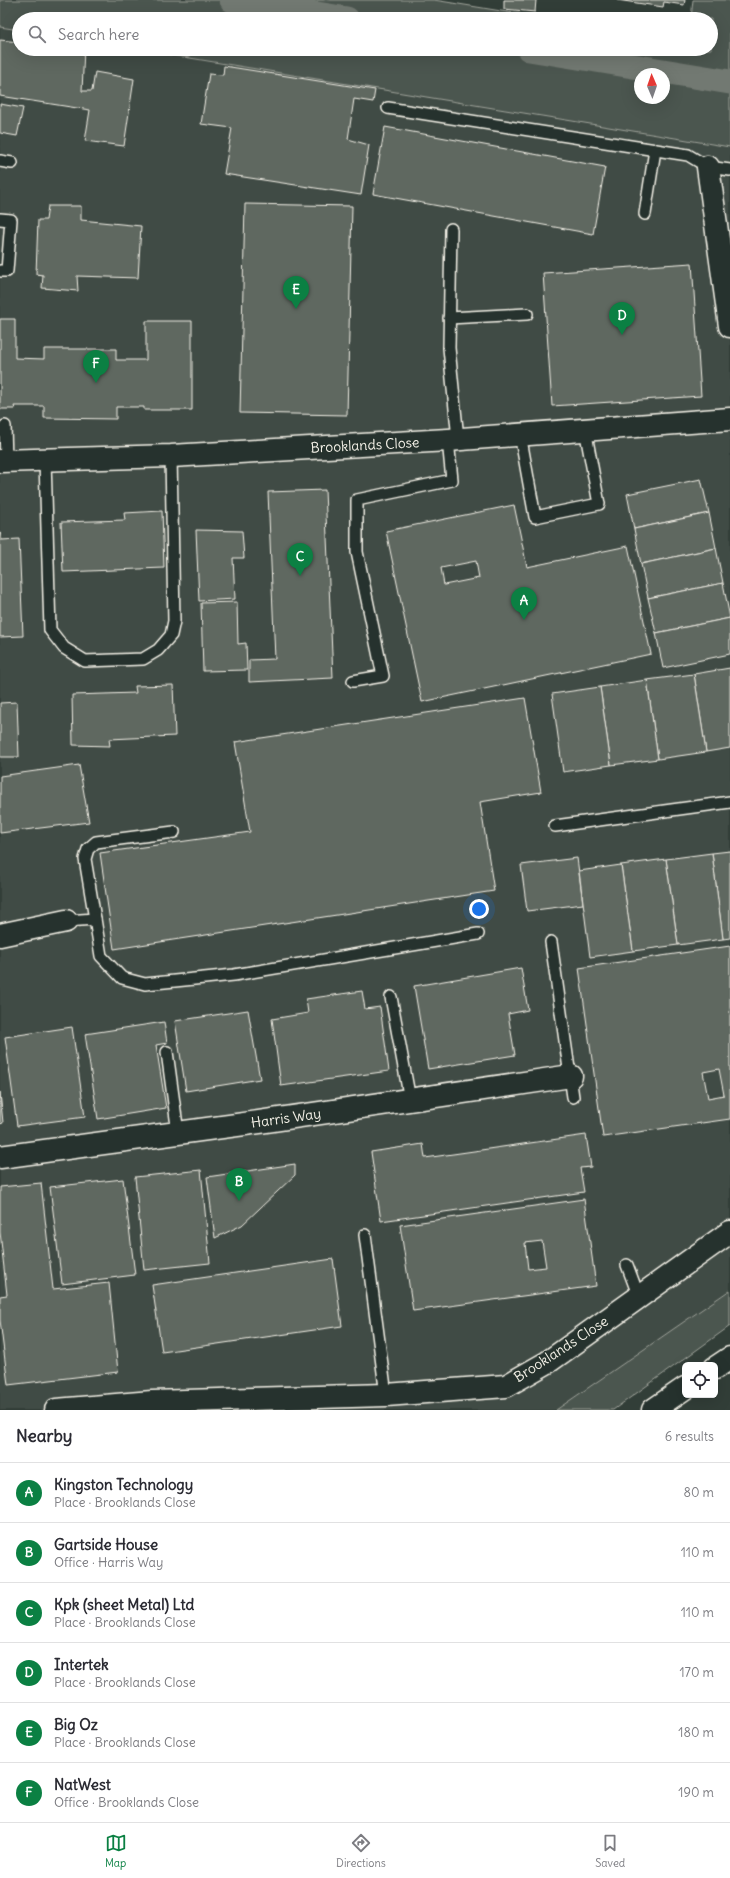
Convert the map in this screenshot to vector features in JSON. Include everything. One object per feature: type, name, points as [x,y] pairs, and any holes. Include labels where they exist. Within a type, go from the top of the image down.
[{"type":"main road","points":[[708,167],[730,326]]},
{"type":"main road","name":"Brooklands Close","points":[[3,461],[171,456],[453,439],[730,419]]},
{"type":"main road","points":[[0,935],[66,921]]},
{"type":"main road","name":"Harris Way","points":[[0,1157],[178,1133],[571,1076]]},
{"type":"main road","name":"Brooklands Close","points":[[56,1410],[152,1402],[386,1395],[506,1386],[548,1362],[730,1232]]},
{"type":"main road","points":[[718,1366],[730,1358]]},
{"type":"main road","points":[[654,1410],[682,1390]]},
{"type":"lane","points":[[388,108],[688,155],[708,167],[730,170]]},
{"type":"lane","points":[[645,214],[655,150]]},
{"type":"lane","points":[[0,161],[12,163]]},
{"type":"lane","points":[[0,219],[11,220],[7,271],[0,271]]},
{"type":"lane","points":[[353,681],[383,676],[357,552],[357,500],[452,480],[453,439],[449,348],[451,229]]},
{"type":"lane","points":[[450,318],[527,314]]},
{"type":"lane","points":[[3,461],[5,426]]},
{"type":"lane","points":[[520,434],[535,517],[599,504],[585,430]]},
{"type":"lane","points":[[45,460],[50,630],[64,648],[85,661],[143,659],[158,650],[171,635],[174,621],[171,456]]},
{"type":"lane","points":[[555,826],[730,802]]},
{"type":"lane","points":[[174,832],[96,842],[88,849],[85,859],[102,956],[122,978],[145,984],[234,975],[478,934]]},
{"type":"lane","points":[[66,921],[95,919]]},
{"type":"lane","points":[[551,942],[573,1097]]},
{"type":"lane","points":[[391,997],[410,1100]]},
{"type":"lane","points":[[167,1052],[178,1133]]},
{"type":"lane","points":[[365,1235],[386,1395]]},
{"type":"lane","points":[[627,1265],[638,1297]]},
{"type":"shaded area","points":[[0,0],[434,0],[507,12],[12,12],[12,29],[0,27]]},
{"type":"shaded area","points":[[693,0],[730,0],[730,147],[178,56],[718,56],[718,12],[692,12]]},
{"type":"shaded area","points":[[0,27],[12,29],[12,56],[178,56],[730,147],[730,1290],[556,1410],[0,1410]]},
{"type":"shaded area","points":[[730,1290],[730,1326],[613,1410],[556,1410]]},
{"type":"building","points":[[504,0],[536,0],[535,12],[504,9]]},
{"type":"building","points":[[617,0],[685,0],[684,5],[664,2],[663,7]]},
{"type":"building","points":[[0,40],[12,41],[12,56],[84,56],[82,91],[92,91],[95,72],[134,79],[124,146],[85,141],[90,110],[0,96]]},
{"type":"building","points":[[224,66],[375,90],[373,102],[354,99],[348,139],[369,145],[361,195],[224,174],[232,128],[201,124],[209,74],[223,75]]},
{"type":"building","points":[[0,104],[23,108],[17,136],[0,133]]},
{"type":"building","points":[[385,127],[605,167],[593,234],[373,194]]},
{"type":"building","points":[[245,204],[352,206],[347,415],[240,413]]},
{"type":"building","points":[[48,206],[81,206],[81,220],[141,226],[138,278],[77,276],[78,291],[42,288],[43,275],[36,274],[38,220],[46,220]]},
{"type":"building","points":[[692,263],[701,396],[552,406],[543,273]]},
{"type":"building","points":[[0,319],[15,319],[15,358],[44,359],[44,349],[116,349],[116,360],[146,360],[146,321],[192,321],[192,410],[144,410],[144,407],[116,407],[116,419],[44,418],[44,406],[14,406],[15,409],[0,409]]},
{"type":"building","points":[[701,479],[709,513],[634,529],[627,494]]},
{"type":"building","points":[[325,490],[333,678],[249,682],[249,660],[275,659],[268,492]]},
{"type":"building","points":[[514,505],[527,567],[628,546],[651,654],[422,702],[386,531]],"holes":[[[476,561],[479,578],[444,585],[441,568]]]},
{"type":"building","points":[[162,511],[164,568],[63,572],[61,522],[125,520],[124,513]]},
{"type":"building","points":[[709,513],[716,548],[641,564],[634,529]]},
{"type":"building","points":[[196,530],[242,531],[244,558],[233,558],[235,599],[199,601]]},
{"type":"building","points":[[0,532],[2,540],[19,539],[23,636],[0,637]]},
{"type":"building","points":[[716,548],[723,583],[648,598],[641,564]]},
{"type":"building","points":[[723,583],[730,618],[656,633],[648,598]]},
{"type":"building","points":[[237,602],[238,644],[246,643],[247,670],[203,671],[201,603]]},
{"type":"building","points":[[730,618],[730,654],[663,668],[656,633]]},
{"type":"building","points":[[730,668],[730,748],[706,752],[694,674]]},
{"type":"building","points":[[694,674],[706,752],[658,759],[647,680]]},
{"type":"building","points":[[647,680],[658,759],[611,765],[600,687]]},
{"type":"building","points":[[173,685],[175,736],[109,739],[110,746],[73,745],[72,695],[136,693],[135,686]]},
{"type":"building","points":[[600,687],[611,765],[563,772],[552,694]]},
{"type":"building","points":[[525,698],[541,792],[480,802],[494,891],[114,949],[100,853],[250,832],[235,742]]},
{"type":"building","points":[[17,702],[19,757],[0,757],[0,703]]},
{"type":"building","points":[[79,765],[89,822],[0,833],[0,776]]},
{"type":"building","points":[[730,851],[730,938],[723,939],[712,853]]},
{"type":"building","points":[[712,853],[723,939],[678,945],[666,859]]},
{"type":"building","points":[[577,858],[583,904],[527,911],[521,865]]},
{"type":"building","points":[[666,859],[678,945],[633,951],[621,865]]},
{"type":"building","points":[[621,865],[633,951],[590,957],[579,871]]},
{"type":"building","points":[[730,946],[730,1119],[603,1137],[579,968]],"holes":[[[719,1069],[724,1095],[708,1098],[703,1072]]]},
{"type":"building","points":[[521,968],[528,1010],[508,1014],[515,1055],[428,1069],[414,986]]},
{"type":"building","points":[[362,991],[365,1009],[380,1007],[389,1071],[281,1086],[272,1019],[308,1013],[306,999]]},
{"type":"building","points":[[248,1010],[260,1079],[186,1091],[175,1021]]},
{"type":"building","points":[[164,1022],[167,1043],[156,1045],[166,1108],[98,1119],[85,1034]]},
{"type":"building","points":[[72,1027],[85,1117],[17,1126],[5,1037]]},
{"type":"building","points":[[0,1092],[3,1123],[0,1124]]},
{"type":"building","points":[[586,1135],[591,1167],[580,1168],[584,1192],[381,1221],[371,1152],[423,1144],[425,1158]]},
{"type":"building","points":[[295,1164],[295,1175],[242,1225],[215,1238],[207,1177]]},
{"type":"building","points":[[201,1170],[210,1263],[144,1270],[135,1177]]},
{"type":"building","points":[[123,1179],[135,1275],[62,1284],[50,1187]]},
{"type":"building","points":[[41,1183],[53,1289],[109,1283],[118,1372],[8,1385],[0,1320],[0,1296],[7,1295],[0,1232],[0,1187]]},
{"type":"building","points":[[584,1199],[596,1286],[413,1311],[400,1225]],"holes":[[[542,1241],[546,1267],[528,1269],[525,1243]]]},
{"type":"building","points":[[333,1259],[342,1326],[162,1352],[152,1285]]},
{"type":"waterway","points":[[232,0],[305,12]]},
{"type":"waterway","points":[[572,56],[730,82]]},
{"type":"place","name":"Big Oz","points":[[296,309]]},
{"type":"place","name":"Intertek","points":[[622,335]]},
{"type":"place","name":"NatWest","points":[[96,383]]},
{"type":"place","name":"Kpk (sheet Metal) Ltd","points":[[300,576]]},
{"type":"place","name":"Kingston Technology","points":[[524,620]]},
{"type":"place","name":"Gartside House","points":[[239,1201]]}]
